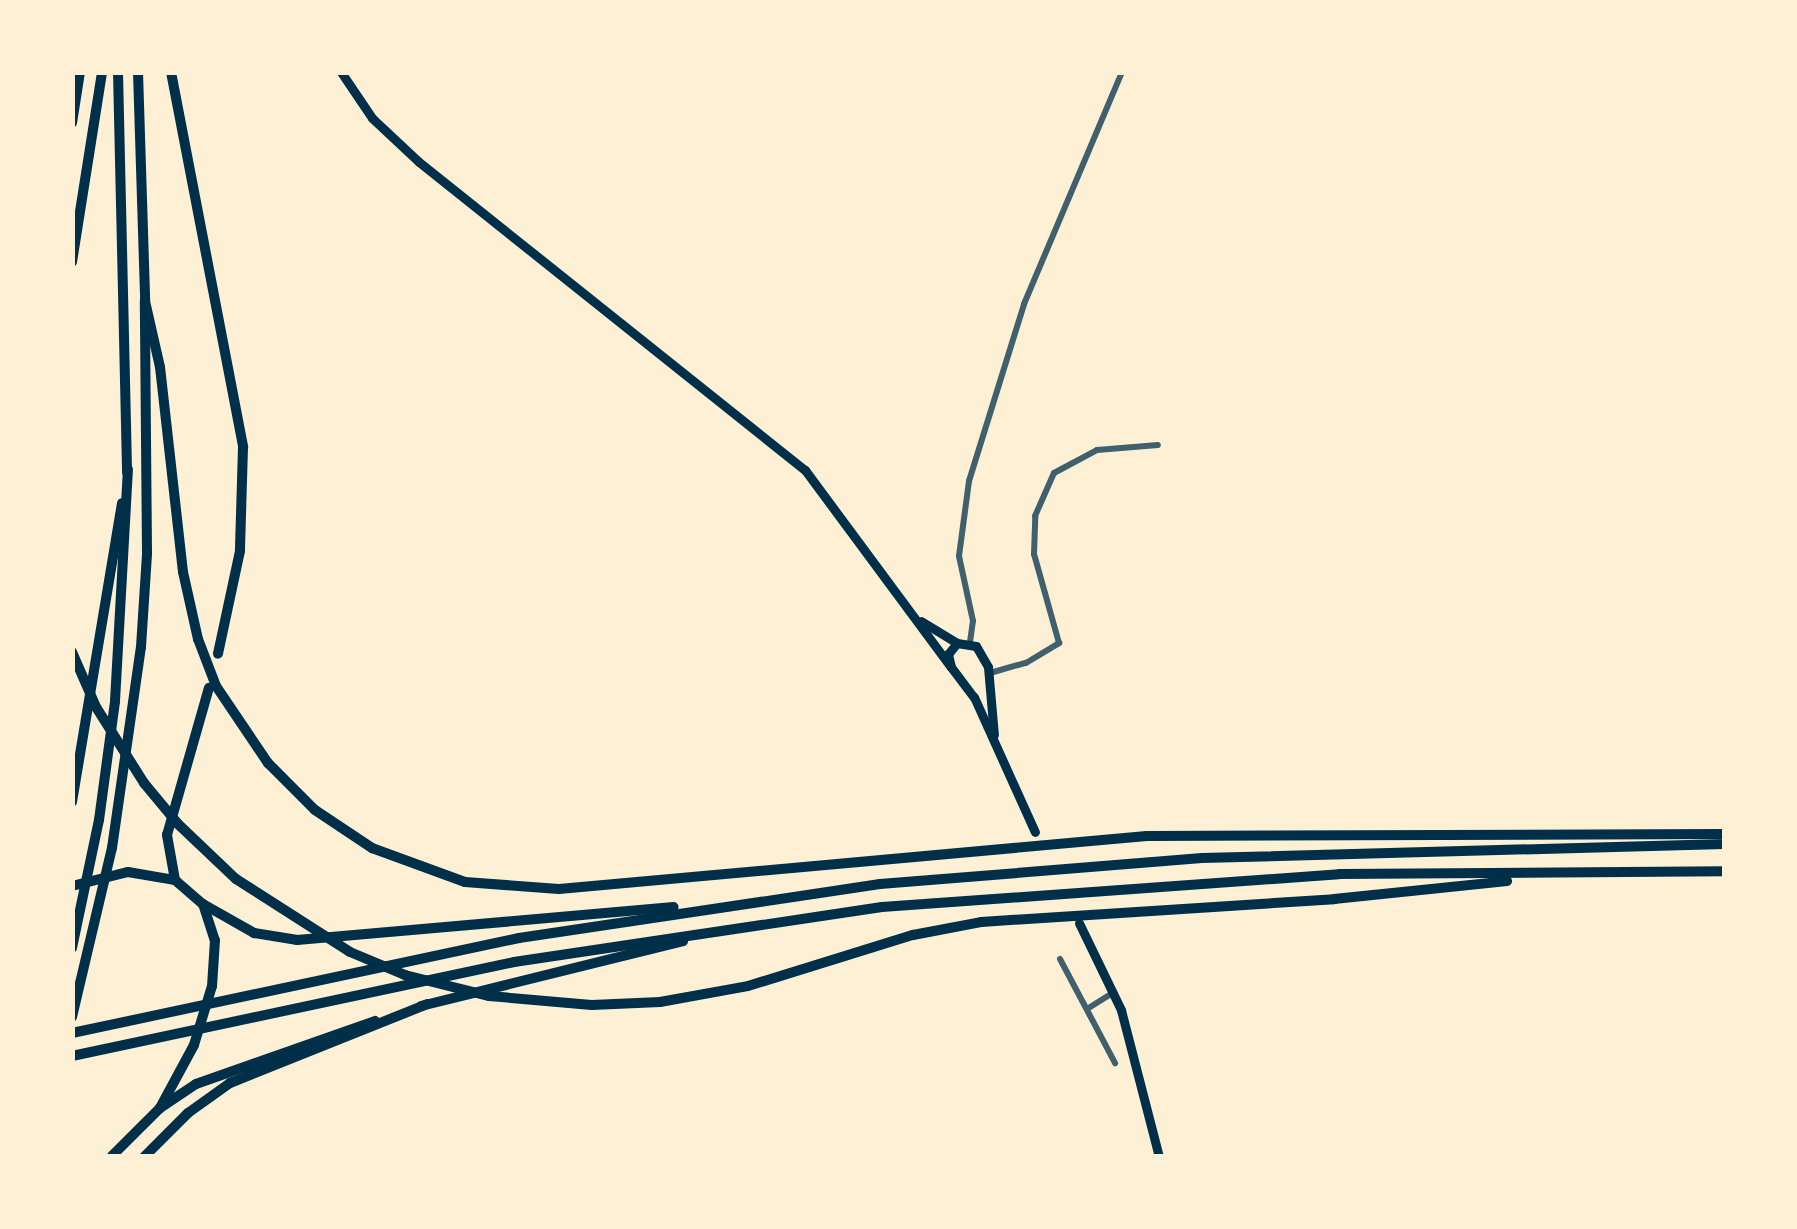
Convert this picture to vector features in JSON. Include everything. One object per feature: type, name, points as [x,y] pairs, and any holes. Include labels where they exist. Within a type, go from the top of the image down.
[{"type":"highway","points":[[72,123],[80,72]]},
{"type":"highway","points":[[72,262],[102,72]]},
{"type":"highway","points":[[72,948],[93,852],[115,701],[128,469],[118,72]]},
{"type":"highway","points":[[72,1017],[112,848],[146,584],[146,302],[138,72]]},
{"type":"highway","points":[[171,72],[243,447],[242,540],[218,654]]},
{"type":"highway","points":[[146,302],[160,367],[193,621],[216,686],[268,763],[315,810],[385,854],[465,882],[559,890],[871,860],[1236,833],[1508,839],[1725,834]]},
{"type":"highway","points":[[72,802],[128,469]]},
{"type":"highway","points":[[72,652],[96,707],[137,773],[178,824],[236,879],[313,933],[370,961],[450,988],[512,1000],[613,1005],[687,998],[761,982],[886,943],[1016,918],[1432,890],[1540,876]]},
{"type":"highway","points":[[176,880],[166,835],[209,688]]},
{"type":"highway","points":[[72,1033],[519,938],[880,884],[1238,857],[1725,844]]},
{"type":"highway","points":[[72,1056],[514,962],[882,907],[1238,879],[1725,871]]},
{"type":"highway","points":[[72,886],[119,872],[176,880],[243,929],[297,940],[755,901]]},
{"type":"highway","points":[[160,1108],[186,1060],[212,986],[216,948],[203,904]]},
{"type":"highway","points":[[113,1156],[160,1108],[196,1084],[234,1069],[428,1004],[756,924]]},
{"type":"highway","points":[[144,1157],[188,1113],[230,1083],[428,1004]]},
{"type":"main road","points":[[341,72],[372,118],[441,181],[806,470],[970,688],[1035,832]]},
{"type":"main road","points":[[913,615],[957,643],[970,642],[988,677],[994,739]]},
{"type":"main road","points":[[951,667],[948,654],[957,643]]},
{"type":"main road","points":[[970,688],[988,677]]},
{"type":"main road","points":[[1079,923],[1114,992],[1160,1157]]},
{"type":"street","points":[[970,642],[973,621],[959,556],[969,482],[1024,304],[1122,72]]},
{"type":"street","points":[[988,677],[1059,644],[1034,554],[1035,516],[1054,473],[1096,450],[1158,445]]},
{"type":"street","points":[[1060,959],[1115,1063]]},
{"type":"street","points":[[1087,1009],[1114,992]]}]
